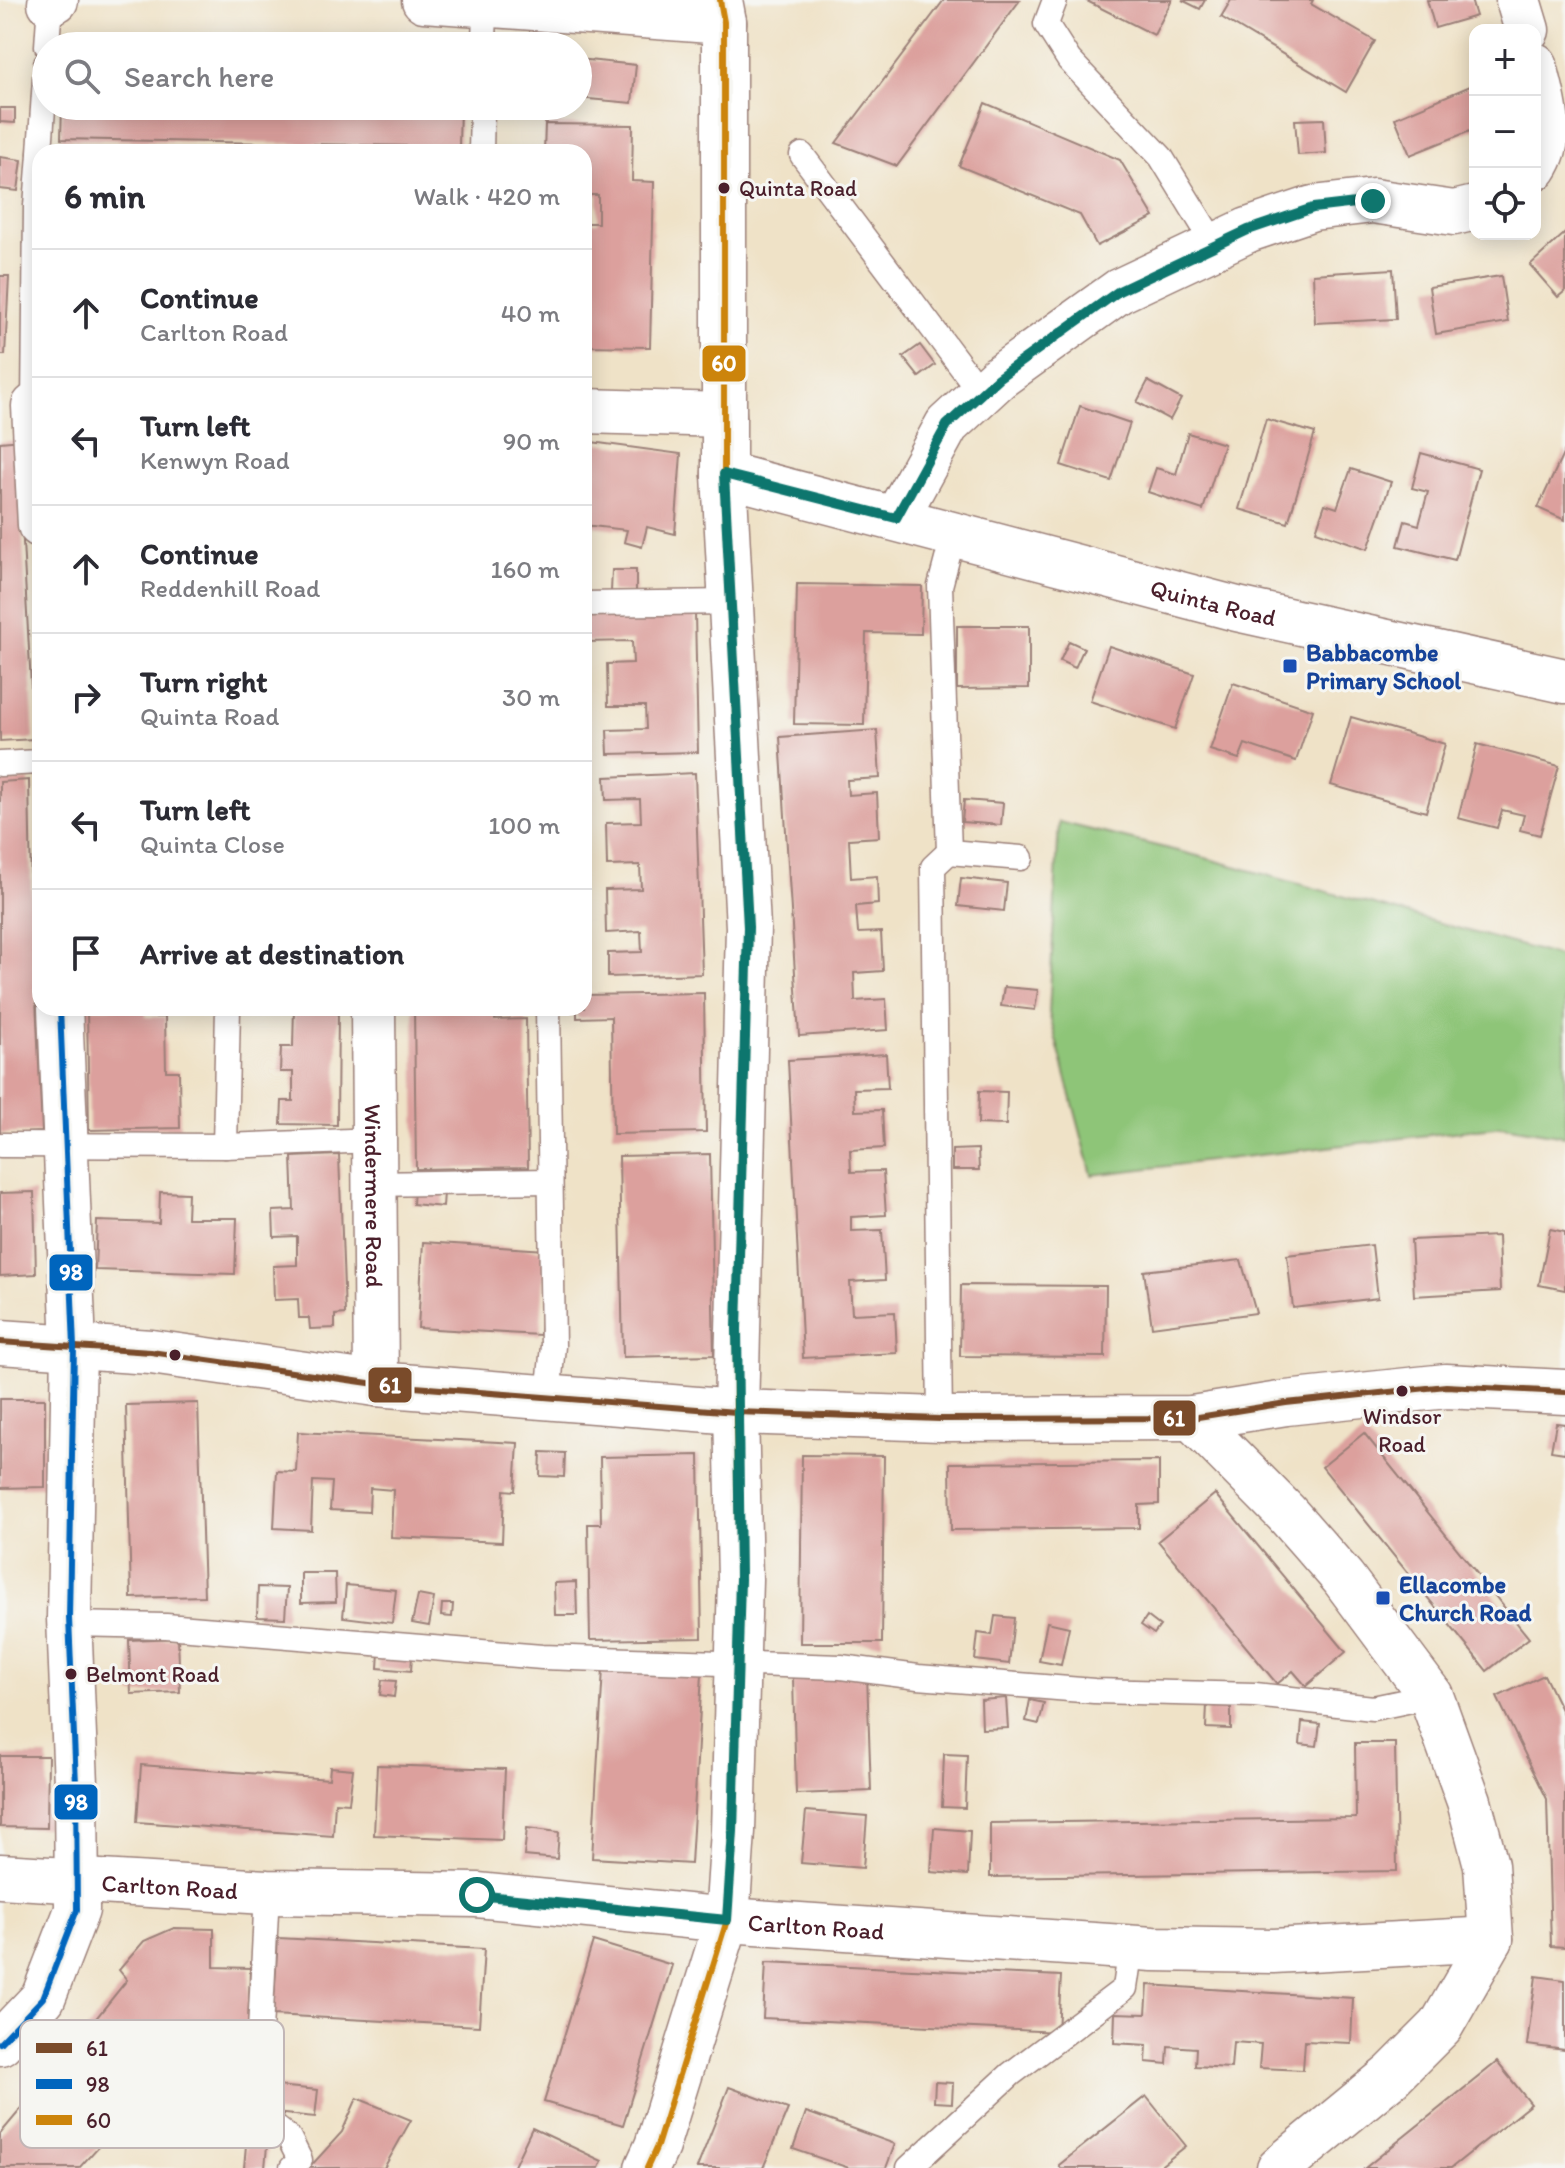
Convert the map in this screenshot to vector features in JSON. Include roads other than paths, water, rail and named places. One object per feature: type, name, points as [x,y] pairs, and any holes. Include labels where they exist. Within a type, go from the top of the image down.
[{"type":"street","points":[[424,0],[484,25],[722,11],[724,474],[748,927],[736,1412],[740,1579],[733,1831],[727,1920],[657,2146],[647,2168]]},
{"type":"street","points":[[1518,0],[1525,24]]},
{"type":"street","points":[[1541,100],[1547,136],[1547,148],[1541,158]]},
{"type":"street","points":[[896,518],[947,425],[998,378],[1119,291],[1248,230],[1313,208],[1373,201],[1454,213],[1469,209]]},
{"type":"street","points":[[25,406],[32,462]]},
{"type":"street","points":[[592,411],[724,415]]},
{"type":"street","name":"Quinta Road","points":[[724,474],[1237,609],[1565,681]]},
{"type":"street","points":[[22,2020],[43,1998],[77,1910],[69,1624],[74,1347],[60,1016]]},
{"type":"street","name":"Windermere Road","points":[[373,1016],[376,1384]]},
{"type":"street","points":[[0,1342],[151,1352],[376,1384],[736,1412],[940,1419],[1192,1418],[1286,1403],[1446,1386],[1565,1392]]},
{"type":"street","points":[[1192,1418],[1286,1513],[1343,1578],[1431,1696],[1469,1801],[1486,1865],[1491,1939],[1441,2026],[1392,2075],[1279,2168]]},
{"type":"street","name":"Carlton Road","points":[[0,1876],[267,1892],[477,1895],[727,1920],[1131,1947],[1273,1951],[1491,1939]]},
{"type":"street","points":[[0,2043],[20,2022]]},
{"type":"lane","points":[[1055,0],[1046,24],[1069,60],[1161,157],[1215,245]]},
{"type":"lane","points":[[49,32],[53,2]]},
{"type":"lane","points":[[41,144],[42,120]]},
{"type":"lane","points":[[481,144],[482,120]]},
{"type":"lane","points":[[802,155],[981,393]]},
{"type":"lane","points":[[25,406],[32,298]]},
{"type":"lane","points":[[949,852],[940,586],[954,533]]},
{"type":"lane","points":[[592,604],[731,602]]},
{"type":"lane","points":[[0,764],[32,762]]},
{"type":"lane","points":[[940,1419],[933,867],[949,852],[1021,858]]},
{"type":"lane","points":[[225,1146],[228,1016]]},
{"type":"lane","points":[[548,1016],[553,1346],[548,1397]]},
{"type":"lane","points":[[0,1145],[225,1146],[374,1140]]},
{"type":"lane","points":[[374,1184],[549,1181]]},
{"type":"lane","points":[[69,1624],[166,1626],[542,1657],[841,1667],[918,1677],[1094,1691],[1255,1695],[1373,1708],[1431,1696]]},
{"type":"lane","points":[[261,2020],[267,1892]]},
{"type":"lane","points":[[909,2168],[1011,2074],[1125,1988],[1131,1947]]},
{"type":"lane","points":[[284,2134],[300,2160],[292,2168]]},
{"type":"place","name":"Quinta Road","points":[[724,188]]},
{"type":"place","name":"Babbacombe Primary School","points":[[1290,666]]},
{"type":"place","name":"Windsor Road","points":[[1402,1391]]},
{"type":"place","name":"Ellacombe Church Road","points":[[1383,1598]]},
{"type":"place","name":"Belmont Road","points":[[71,1674]]}]
